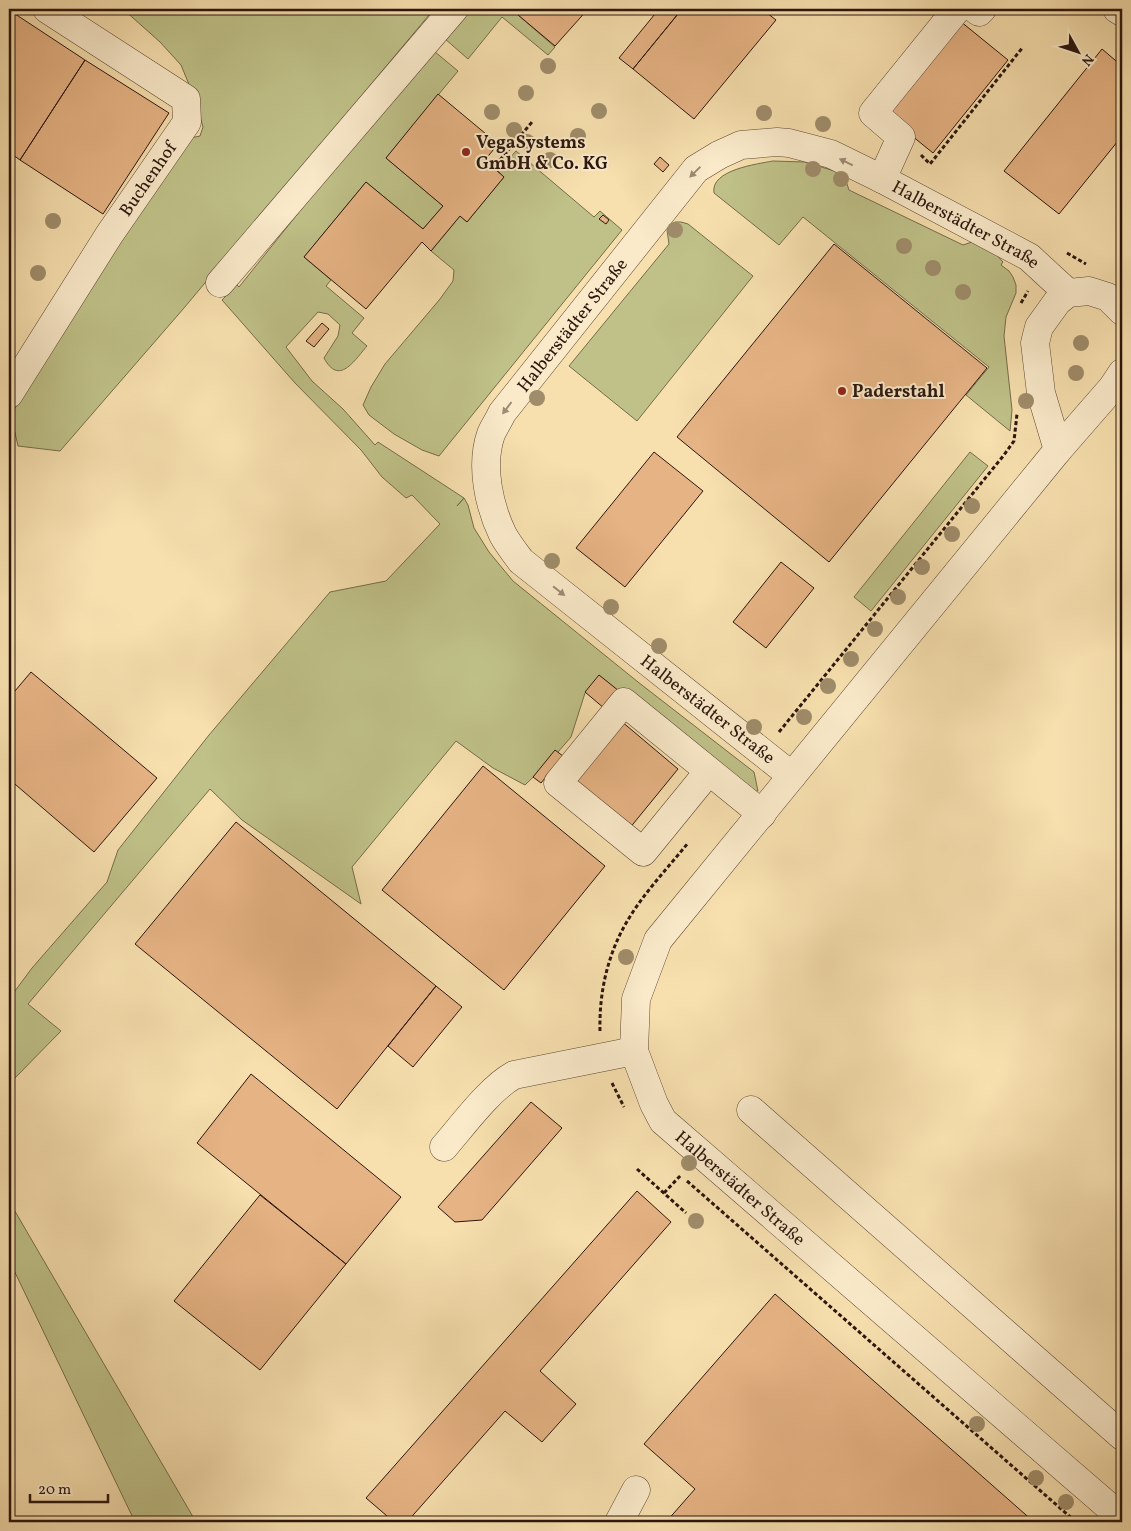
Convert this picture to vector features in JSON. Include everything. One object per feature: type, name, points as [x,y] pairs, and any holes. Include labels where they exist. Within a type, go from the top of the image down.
[{"type":"street","name":"Buchenhof","points":[[9,394],[109,235],[187,122],[186,99],[47,9]]},
{"type":"street","points":[[220,283],[454,9]]},
{"type":"street","points":[[882,179],[901,137],[873,113],[957,9]]},
{"type":"street","points":[[975,9],[979,12],[982,9]]},
{"type":"street","points":[[1116,9],[1122,12]]},
{"type":"street","name":"Halberstädter Straße","points":[[792,776],[521,561],[504,537],[476,478],[487,457],[491,434],[502,413],[696,169],[719,155],[741,145],[789,143],[831,154],[1029,257],[1058,284]]},
{"type":"street","points":[[1058,450],[1041,393],[1035,343],[1040,327],[1057,302],[1058,284],[1108,297],[1122,311]]},
{"type":"street","name":"Halberstädter Straße","points":[[1122,373],[1112,388],[1058,450],[658,940],[636,999],[634,1051],[654,1104],[663,1122],[1122,1518]]},
{"type":"street","points":[[709,772],[643,852],[558,783],[624,702],[762,814]]},
{"type":"street","points":[[444,1147],[494,1090],[514,1075],[634,1051]]},
{"type":"street","points":[[751,1110],[1122,1436]]},
{"type":"street","points":[[619,1522],[636,1490]]},
{"type":"path","points":[[901,137],[930,164],[1023,47]]},
{"type":"path","points":[[500,160],[532,122]]},
{"type":"path","points":[[1018,308],[1027,292],[1058,284],[1066,267],[1089,265],[1065,252]]},
{"type":"path","points":[[762,752],[1004,455],[1014,441],[1018,418],[1017,411]]},
{"type":"path","points":[[627,1113],[609,1076],[600,1032],[600,1007],[609,960],[625,925],[636,908],[690,840]]},
{"type":"path","points":[[637,1169],[686,1212]]},
{"type":"path","points":[[675,1170],[1076,1522]]},
{"type":"path","points":[[664,1193],[681,1175]]},
{"type":"green space","points":[[123,9],[434,9],[184,308],[60,451],[18,446],[11,415],[172,142],[200,136],[203,127],[195,99],[181,65],[160,42]]},
{"type":"green space","points":[[470,9],[511,9],[555,47],[548,55],[502,17],[468,59],[444,38]]},
{"type":"green space","points":[[434,51],[458,71],[386,158],[443,206],[423,229],[366,182],[304,257],[331,280],[326,286],[364,318],[352,333],[367,346],[352,364],[341,370],[335,370],[324,358],[338,336],[340,325],[328,314],[318,312],[286,347],[312,381],[343,409],[375,445],[378,442],[464,498],[468,505],[474,528],[489,552],[513,581],[638,682],[754,772],[758,791],[743,793],[600,676],[585,693],[571,737],[525,785],[493,768],[456,741],[352,867],[361,904],[242,820],[210,789],[28,1004],[61,1031],[13,1080],[9,1087],[9,999],[32,968],[107,882],[118,850],[209,735],[330,592],[386,581],[440,524],[412,495],[406,498],[382,477],[361,450],[295,383],[222,300],[237,285],[239,287],[360,136]]},
{"type":"green space","points":[[516,151],[594,217],[600,211],[622,230],[439,456],[422,450],[394,434],[369,415],[363,405],[385,364],[453,281],[454,270],[431,251],[460,216],[467,222],[504,177],[498,171]]},
{"type":"green space","points":[[773,161],[805,162],[841,173],[844,175],[849,190],[963,245],[978,240],[993,251],[1003,262],[1001,265],[1009,271],[1016,285],[1016,293],[1006,317],[1004,336],[1012,410],[1010,431],[966,395],[989,367],[803,217],[779,245],[714,193],[715,185],[719,179],[727,174],[746,166]]},
{"type":"green space","points":[[675,222],[688,224],[753,276],[637,421],[569,366],[669,244],[667,230]]},
{"type":"green space","points":[[970,452],[988,466],[871,611],[854,597]]},
{"type":"green space","points":[[9,1201],[196,1522],[135,1522],[9,1260]]},
{"type":"building","points":[[511,9],[588,9],[555,46]]},
{"type":"building","points":[[659,9],[682,9],[633,69],[619,58]]},
{"type":"building","points":[[682,9],[762,9],[776,20],[694,119],[633,69]]},
{"type":"building","points":[[9,10],[85,60],[20,160],[9,152]]},
{"type":"building","points":[[960,21],[1008,60],[933,153],[885,114]]},
{"type":"building","points":[[1102,49],[1122,66],[1122,136],[1059,214],[1004,171]]},
{"type":"building","points":[[85,60],[169,113],[103,214],[20,160]]},
{"type":"building","points":[[438,94],[498,144],[485,160],[490,165],[494,159],[502,165],[497,171],[504,177],[467,222],[460,216],[431,251],[422,242],[366,309],[304,257],[366,182],[423,229],[443,206],[386,158]]},
{"type":"building","points":[[660,157],[669,165],[663,172],[654,164]]},
{"type":"building","points":[[603,215],[609,220],[606,224],[599,219]]},
{"type":"building","name":"Paderstahl","points":[[834,244],[987,368],[829,562],[677,437]]},
{"type":"building","points":[[322,323],[329,329],[314,347],[306,341]]},
{"type":"building","points":[[654,452],[703,491],[625,587],[576,548]]},
{"type":"building","points":[[781,562],[814,588],[766,648],[733,622]]},
{"type":"building","points":[[31,672],[157,778],[94,852],[9,779],[9,698]]},
{"type":"building","points":[[599,675],[619,691],[605,709],[585,692]]},
{"type":"building","points":[[621,721],[678,769],[629,829],[572,782]]},
{"type":"building","points":[[555,750],[563,756],[541,783],[533,777]]},
{"type":"building","points":[[483,766],[605,866],[504,990],[382,890]]},
{"type":"building","points":[[236,822],[436,986],[337,1109],[135,944]]},
{"type":"building","points":[[436,986],[462,1007],[413,1067],[388,1046]]},
{"type":"building","points":[[251,1074],[401,1197],[346,1264],[197,1143]]},
{"type":"building","points":[[531,1102],[562,1128],[482,1220],[455,1222],[438,1207]]},
{"type":"building","points":[[637,1191],[671,1222],[540,1371],[576,1404],[542,1442],[505,1411],[407,1522],[394,1522],[366,1498]]},
{"type":"building","points":[[260,1195],[346,1264],[260,1370],[174,1301]]},
{"type":"building","points":[[775,1294],[1034,1522],[666,1522],[695,1489],[644,1444]]},
{"type":"place","name":"VegaSystems GmbH & Co. KG","points":[[466,152]]},
{"type":"place","name":"Paderstahl","points":[[842,391]]}]
